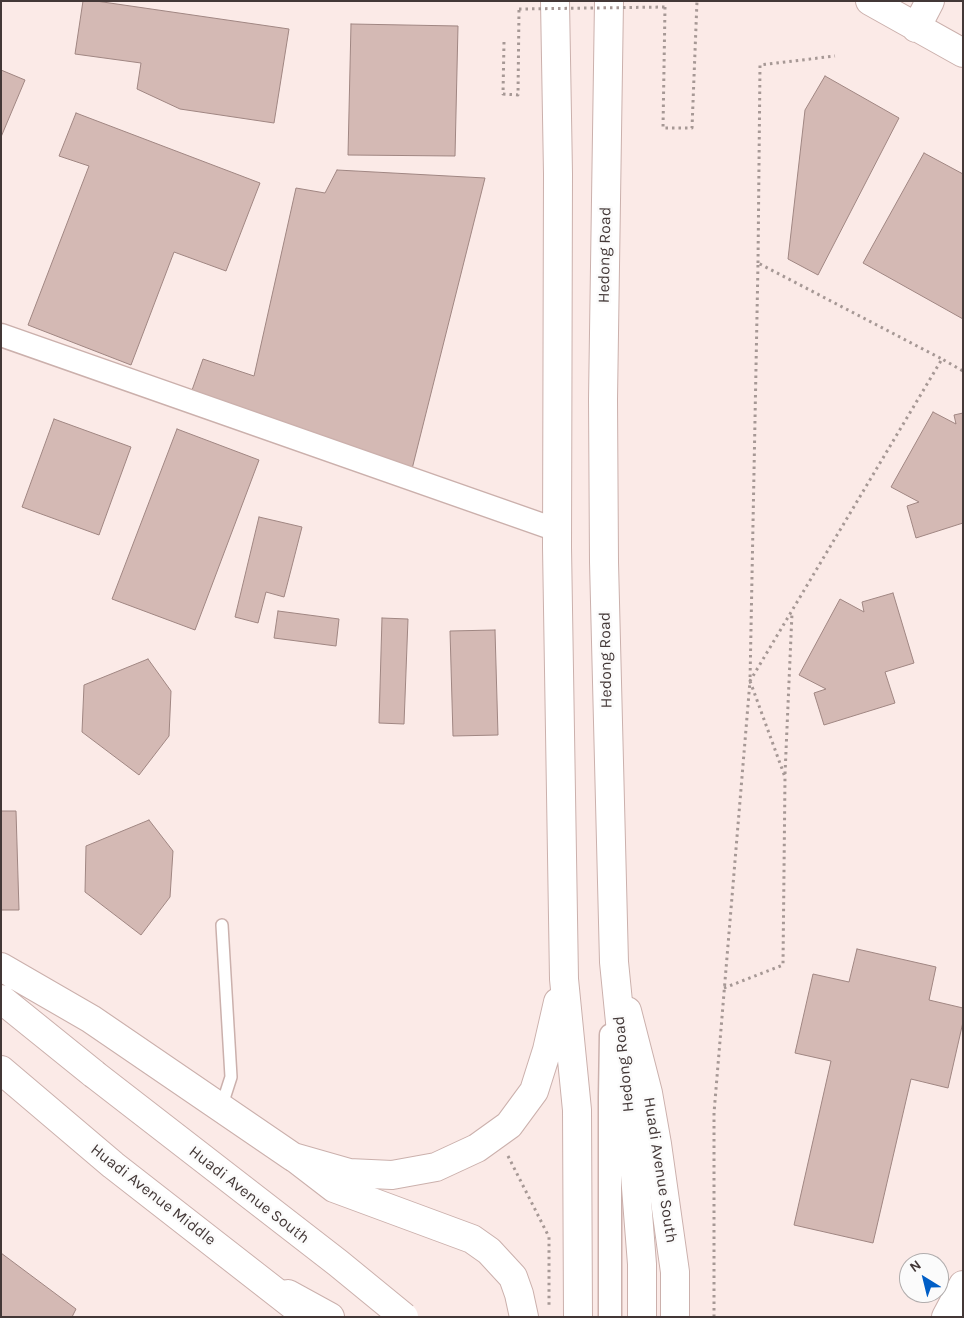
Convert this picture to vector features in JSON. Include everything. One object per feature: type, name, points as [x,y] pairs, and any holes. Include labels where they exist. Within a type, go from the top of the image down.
[{"type":"main road","points":[[555,1],[558,174],[557,530],[564,979],[577,1110],[578,1317]]},
{"type":"main road","name":"Hedong Road","points":[[609,1],[603,399],[614,962],[634,1162],[642,1264],[642,1317]]},
{"type":"main road","points":[[870,1],[963,54]]},
{"type":"main road","points":[[916,28],[930,1]]},
{"type":"main road","name":"Huadi Avenue South","points":[[614,962],[648,1093],[657,1144],[675,1272],[675,1317]]},
{"type":"main road","points":[[1,967],[92,1019],[294,1157],[334,1188],[472,1240],[489,1251],[513,1277],[520,1294],[524,1317]]},
{"type":"main road","points":[[294,1157],[349,1173],[392,1176],[436,1167],[476,1148],[509,1125],[534,1091],[547,1050],[564,979]]},
{"type":"main road","name":"Huadi Avenue South","points":[[1,999],[94,1074],[338,1263],[404,1317]]},
{"type":"main road","name":"Huadi Avenue Middle","points":[[1,1070],[113,1165],[308,1317]]},
{"type":"main road","points":[[252,1273],[330,1317]]},
{"type":"main road","points":[[946,1317],[963,1285]]},
{"type":"street","points":[[1,335],[557,530]]},
{"type":"street","points":[[610,1317],[610,1097],[614,962]]},
{"type":"lane","points":[[221,1108],[231,1077],[222,925]]},
{"type":"path","points":[[504,42],[503,94],[518,95],[519,9],[665,7],[663,128],[692,128],[696,1]]},
{"type":"path","points":[[714,1317],[714,1113],[750,682],[760,65],[835,56]]},
{"type":"path","points":[[758,263],[963,371]]},
{"type":"path","points":[[750,682],[942,359]]},
{"type":"path","points":[[724,988],[783,966],[785,777],[792,611]]},
{"type":"path","points":[[750,682],[785,777]]},
{"type":"path","points":[[497,1134],[549,1237],[549,1307]]},
{"type":"building","points":[[83,1],[96,1],[289,29],[274,123],[180,109],[137,89],[141,63],[75,54]]},
{"type":"building","points":[[351,24],[458,26],[455,156],[348,155]]},
{"type":"building","points":[[1,70],[25,80],[1,137]]},
{"type":"building","points":[[825,76],[899,118],[818,275],[788,259],[805,110]]},
{"type":"building","points":[[76,113],[260,183],[226,271],[174,252],[131,365],[28,325],[89,166],[59,156]]},
{"type":"building","points":[[924,153],[963,174],[963,319],[863,263]]},
{"type":"building","points":[[337,170],[485,178],[412,469],[191,393],[203,359],[254,376],[296,188],[325,193]]},
{"type":"building","points":[[933,412],[956,424],[954,415],[963,413],[963,523],[916,538],[907,506],[919,502],[891,487]]},
{"type":"building","points":[[54,419],[131,447],[99,535],[22,507]]},
{"type":"building","points":[[177,429],[259,460],[195,630],[112,599]]},
{"type":"building","points":[[259,517],[302,527],[284,597],[266,592],[258,623],[235,617]]},
{"type":"building","points":[[893,593],[914,663],[885,672],[895,703],[824,725],[814,693],[826,689],[799,675],[840,599],[864,612],[862,602]]},
{"type":"building","points":[[278,611],[339,619],[336,646],[274,638]]},
{"type":"building","points":[[382,618],[408,619],[404,724],[379,723]]},
{"type":"building","points":[[495,630],[498,735],[453,736],[450,631]]},
{"type":"building","points":[[148,659],[171,691],[169,736],[139,775],[82,732],[84,685]]},
{"type":"building","points":[[1,811],[16,811],[19,910],[1,910]]},
{"type":"building","points":[[149,820],[173,851],[170,897],[141,935],[85,892],[86,846]]},
{"type":"building","points":[[857,949],[936,967],[929,1000],[963,1008],[963,1022],[948,1088],[911,1079],[873,1243],[794,1225],[831,1061],[795,1053],[813,974],[849,982]]},
{"type":"building","points":[[1,1253],[76,1309],[72,1317],[1,1317]]}]
